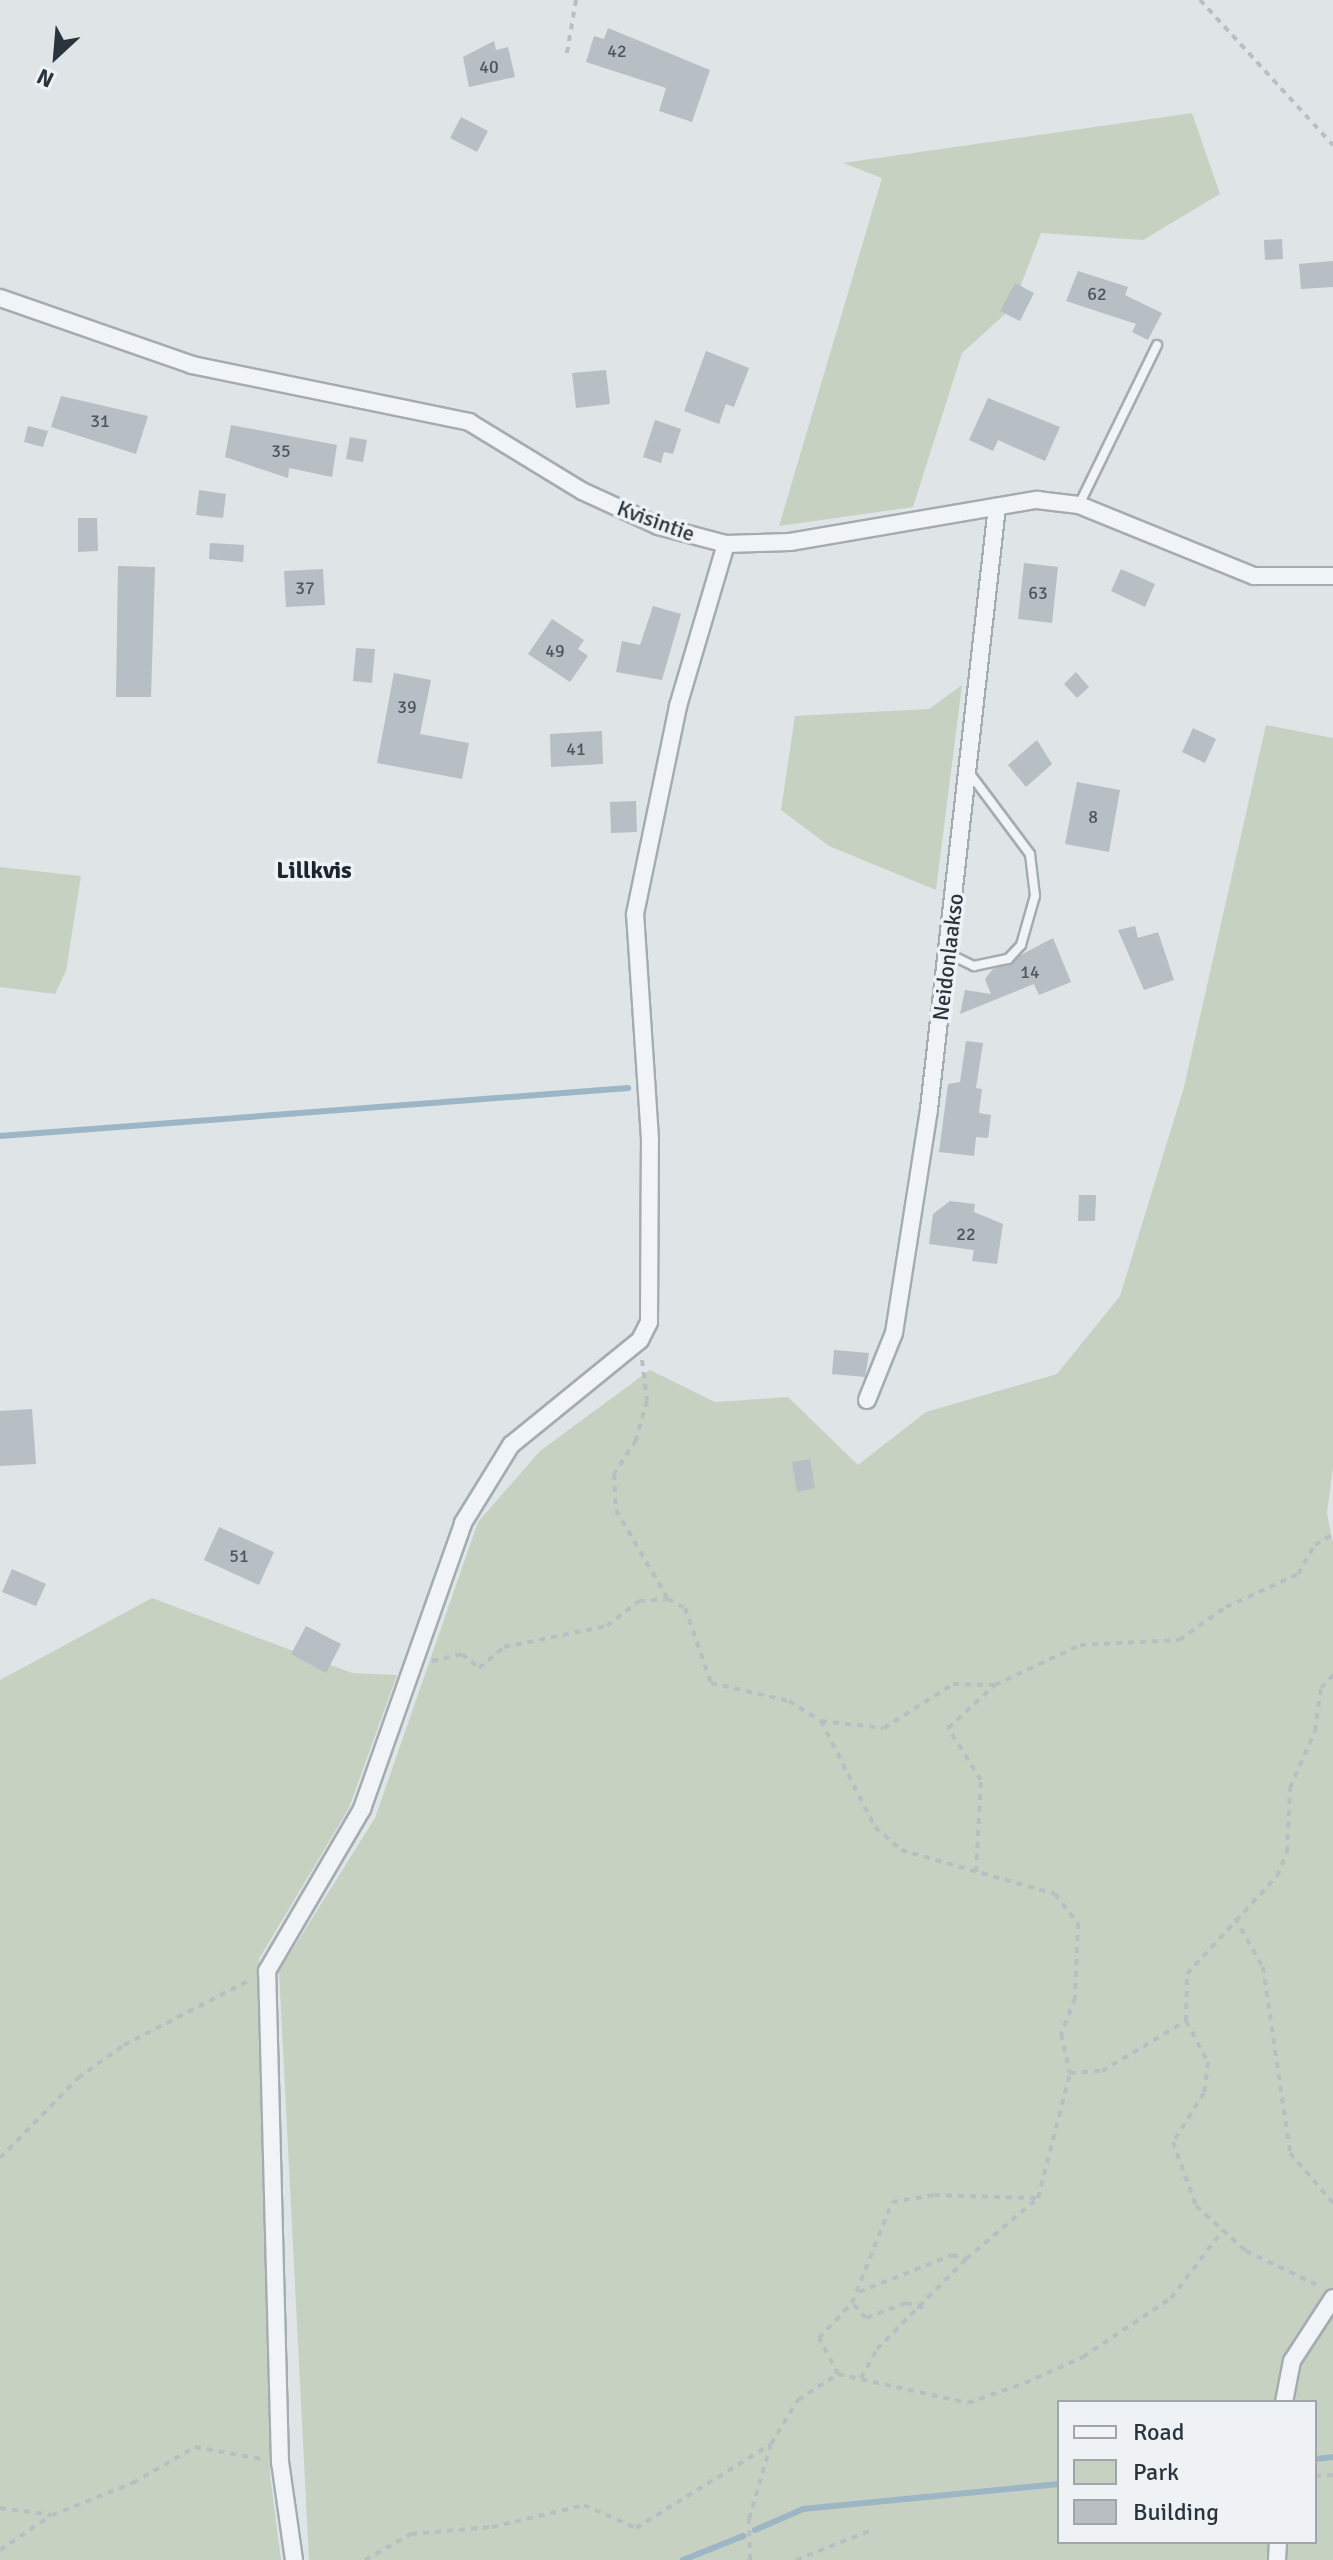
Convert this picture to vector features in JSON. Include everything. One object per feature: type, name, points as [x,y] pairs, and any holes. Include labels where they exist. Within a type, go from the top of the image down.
[{"type":"street","name":"Kvisintie","points":[[0,298],[192,365],[469,422],[595,497],[658,526],[726,544],[790,542],[997,507],[1079,505],[1254,576],[1333,576]]},
{"type":"street","name":"Neidonlaakso","points":[[867,1400],[894,1333],[949,954],[971,775],[997,507]]},
{"type":"street","points":[[294,2560],[280,2462],[267,1971],[362,1809],[416,1665],[463,1523],[511,1445],[640,1340],[652,1292],[635,914],[678,706],[726,544]]},
{"type":"street","points":[[1284,2400],[1292,2361],[1333,2296]]},
{"type":"lane","points":[[1079,505],[1157,345]]},
{"type":"lane","points":[[949,954],[974,966],[1008,959],[1021,945],[1035,896],[1030,854],[971,775]]},
{"type":"path","points":[[567,53],[576,0]]},
{"type":"path","points":[[1200,0],[1333,145]]},
{"type":"path","points":[[640,1340],[647,1401],[636,1440],[614,1474],[616,1510],[668,1599],[685,1608],[711,1683],[789,1701],[821,1721],[884,1728],[953,1684],[995,1685]]},
{"type":"path","points":[[976,1872],[981,1780],[948,1728],[995,1685],[1080,1645],[1179,1640],[1226,1607],[1298,1574],[1315,1545],[1333,1534]]},
{"type":"path","points":[[416,1665],[462,1654],[479,1668],[504,1647],[607,1626],[639,1601],[668,1599]]},
{"type":"path","points":[[1333,1675],[1321,1688],[1315,1731],[1290,1788],[1287,1852],[1277,1876],[1235,1918],[1187,1974],[1186,2021],[1208,2062],[1206,2077],[1173,2142],[1196,2206],[1246,2251],[1333,2296]]},
{"type":"path","points":[[821,1721],[875,1827],[901,1850],[1055,1894],[1078,1923],[1075,1998],[1061,2034],[1070,2073],[1050,2174],[1038,2198],[966,2259],[924,2308],[877,2349],[861,2378]]},
{"type":"path","points":[[1235,1918],[1263,1967],[1290,2153],[1333,2203]]},
{"type":"path","points":[[0,2158],[78,2078],[124,2045],[267,1971]]},
{"type":"path","points":[[1070,2073],[1102,2071],[1186,2021]]},
{"type":"path","points":[[838,2374],[819,2338],[852,2303],[892,2202],[934,2195],[1038,2198]]},
{"type":"path","points":[[750,2560],[749,2519],[771,2444],[798,2400],[838,2374],[968,2403],[1025,2383],[1083,2357],[1171,2298],[1223,2230]]},
{"type":"path","points":[[857,2293],[952,2255],[966,2259]]},
{"type":"path","points":[[852,2303],[866,2318],[906,2303],[924,2308]]},
{"type":"path","points":[[365,2560],[411,2534],[492,2527],[584,2505],[636,2528],[771,2444]]},
{"type":"path","points":[[0,2550],[52,2515],[133,2483],[195,2447],[280,2462]]},
{"type":"path","points":[[0,2508],[52,2515]]},
{"type":"path","points":[[796,2560],[869,2531]]},
{"type":"green space","points":[[1192,113],[1220,194],[1143,240],[1041,233],[1012,308],[962,353],[913,507],[779,526],[882,178],[843,163]]},
{"type":"green space","points":[[962,685],[936,890],[829,846],[781,810],[795,716],[929,709]]},
{"type":"green space","points":[[1266,725],[1333,738],[1333,1467],[1327,1513],[1333,1543],[1333,2560],[309,2560],[279,1971],[375,1818],[478,1522],[540,1451],[650,1370],[715,1402],[788,1397],[858,1465],[926,1412],[1057,1374],[1120,1296],[1184,1087]]},
{"type":"green space","points":[[0,867],[81,876],[66,971],[55,994],[0,987]]},
{"type":"green space","points":[[152,1598],[352,1673],[397,1675],[349,1808],[259,1959],[270,2474],[281,2560],[0,2560],[0,1680]]},
{"type":"building","points":[[608,28],[710,70],[692,122],[659,111],[666,88],[586,62],[594,36],[604,39]]},
{"type":"building","points":[[494,41],[496,50],[508,47],[515,77],[469,87],[463,57]]},
{"type":"building","points":[[461,117],[488,131],[477,152],[450,138]]},
{"type":"building","points":[[1282,239],[1283,259],[1265,260],[1264,240]]},
{"type":"building","points":[[1333,261],[1333,287],[1301,289],[1299,264]]},
{"type":"building","points":[[1078,271],[1128,287],[1125,295],[1162,313],[1148,340],[1132,332],[1136,324],[1066,301]]},
{"type":"building","points":[[1015,283],[1034,293],[1020,321],[1000,311]]},
{"type":"building","points":[[706,351],[749,368],[734,407],[726,404],[719,424],[684,411]]},
{"type":"building","points":[[606,370],[610,404],[576,408],[572,373]]},
{"type":"building","points":[[61,396],[148,416],[136,454],[51,427]]},
{"type":"building","points":[[988,398],[1060,427],[1045,461],[998,440],[993,451],[969,440]]},
{"type":"building","points":[[655,420],[681,429],[673,454],[664,452],[661,463],[643,457]]},
{"type":"building","points":[[231,425],[337,445],[332,477],[289,468],[288,478],[225,457]]},
{"type":"building","points":[[28,426],[48,431],[43,447],[24,442]]},
{"type":"building","points":[[350,437],[367,440],[363,462],[346,459]]},
{"type":"building","points":[[199,490],[226,494],[223,518],[196,515]]},
{"type":"building","points":[[78,518],[97,518],[98,551],[78,552]]},
{"type":"building","points":[[210,543],[244,545],[243,562],[209,559]]},
{"type":"building","points":[[1024,563],[1058,567],[1052,623],[1018,619]]},
{"type":"building","points":[[118,566],[155,567],[151,697],[116,697]]},
{"type":"building","points":[[323,569],[325,605],[286,607],[284,571]]},
{"type":"building","points":[[1121,569],[1155,584],[1145,607],[1111,591]]},
{"type":"building","points":[[653,606],[681,614],[662,680],[616,672],[622,641],[640,645]]},
{"type":"building","points":[[552,619],[584,640],[578,649],[588,656],[570,682],[528,654]]},
{"type":"building","points":[[356,648],[375,649],[372,683],[353,681]]},
{"type":"building","points":[[1076,672],[1089,687],[1077,698],[1064,684]]},
{"type":"building","points":[[394,673],[431,680],[420,734],[469,743],[462,779],[377,763]]},
{"type":"building","points":[[1193,728],[1216,739],[1205,763],[1182,752]]},
{"type":"building","points":[[602,731],[603,764],[551,767],[550,734]]},
{"type":"building","points":[[1037,740],[1052,764],[1026,787],[1008,765]]},
{"type":"building","points":[[1077,782],[1120,790],[1109,852],[1065,844]]},
{"type":"building","points":[[636,801],[637,832],[611,833],[610,802]]},
{"type":"building","points":[[1135,926],[1138,938],[1158,932],[1174,980],[1144,990],[1118,930]]},
{"type":"building","points":[[1053,938],[1071,982],[1039,995],[1034,984],[960,1014],[965,990],[991,994],[985,979],[992,970]]},
{"type":"building","points":[[966,1041],[983,1043],[976,1088],[982,1089],[979,1113],[991,1115],[988,1138],[976,1137],[974,1156],[939,1152],[948,1084],[960,1082]]},
{"type":"building","points":[[1079,1195],[1096,1195],[1095,1221],[1078,1221]]},
{"type":"building","points":[[950,1201],[975,1204],[974,1212],[1003,1224],[997,1264],[972,1261],[974,1250],[929,1244],[933,1214]]},
{"type":"building","points":[[834,1350],[869,1353],[865,1377],[832,1374]]},
{"type":"building","points":[[32,1409],[36,1464],[0,1466],[0,1411]]},
{"type":"building","points":[[810,1459],[815,1488],[797,1492],[792,1462]]},
{"type":"building","points":[[219,1527],[274,1552],[259,1585],[204,1560]]},
{"type":"building","points":[[12,1569],[46,1584],[36,1606],[2,1592]]},
{"type":"building","points":[[306,1626],[341,1644],[326,1673],[291,1654]]},
{"type":"waterway","points":[[0,1136],[628,1088]]},
{"type":"waterway","points":[[1317,2459],[1333,2457]]},
{"type":"waterway","points":[[755,2530],[803,2509],[1057,2484]]},
{"type":"waterway","points":[[683,2560],[743,2536]]},
{"type":"district","name":"Lillkvis","points":[[314,871]]}]
